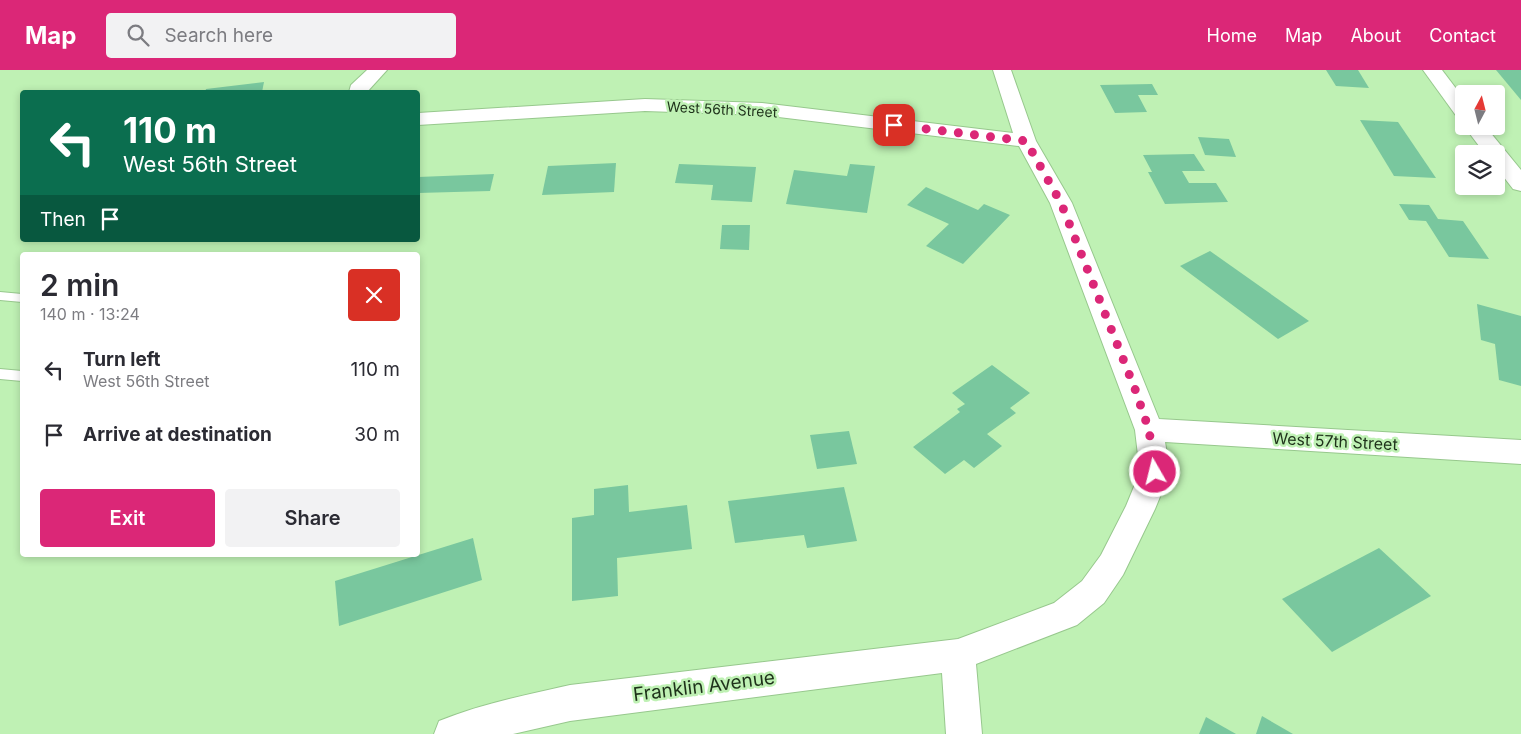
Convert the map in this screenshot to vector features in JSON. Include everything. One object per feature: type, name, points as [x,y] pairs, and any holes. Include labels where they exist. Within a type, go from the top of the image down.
[{"type":"street","points":[[358,90],[378,70]]},
{"type":"street","name":"Franklin Avenue","points":[[452,734],[513,716],[570,703],[958,654],[1065,614],[1093,592],[1112,565],[1140,509],[1155,472],[1149,430],[1061,203],[1026,141],[1002,70]]},
{"type":"street","points":[[1432,70],[1455,100]]},
{"type":"street","name":"West 56th Street","points":[[420,119],[644,105],[762,110],[1026,141]]},
{"type":"street","points":[[1481,135],[1521,184]]},
{"type":"street","name":"West 57th Street","points":[[1149,430],[1521,452]]},
{"type":"street","points":[[958,654],[964,734]]},
{"type":"lane","points":[[0,296],[20,298]]},
{"type":"lane","points":[[0,374],[20,376]]},
{"type":"building","points":[[1326,70],[1358,70],[1369,88],[1336,86]]},
{"type":"building","points":[[1496,70],[1521,70],[1521,100]]},
{"type":"building","points":[[264,82],[262,90],[206,89]]},
{"type":"building","points":[[1152,84],[1158,95],[1138,95],[1147,112],[1115,113],[1100,85]]},
{"type":"building","points":[[1360,120],[1398,122],[1436,178],[1394,176]]},
{"type":"building","points":[[1198,137],[1229,139],[1236,157],[1205,155]]},
{"type":"building","points":[[1194,154],[1205,171],[1182,171],[1189,183],[1216,183],[1228,202],[1165,204],[1148,172],[1152,172],[1143,155]]},
{"type":"building","points":[[616,163],[614,192],[542,195],[548,166]]},
{"type":"building","points":[[679,164],[756,167],[752,202],[711,200],[713,185],[675,183]]},
{"type":"building","points":[[850,164],[875,166],[867,213],[786,204],[794,170],[847,176]]},
{"type":"building","points":[[494,174],[490,191],[420,193],[420,177]]},
{"type":"building","points":[[926,187],[978,210],[984,204],[1010,215],[963,264],[926,246],[949,224],[907,205]]},
{"type":"building","points":[[1399,204],[1429,205],[1438,219],[1463,221],[1489,259],[1449,257],[1426,221],[1409,220]]},
{"type":"building","points":[[722,225],[750,225],[749,250],[720,249]]},
{"type":"building","points":[[1210,251],[1309,321],[1278,339],[1180,266]]},
{"type":"building","points":[[1477,304],[1521,316],[1521,386],[1499,380],[1495,344],[1481,340]]},
{"type":"building","points":[[992,365],[1030,393],[1010,408],[1016,413],[987,434],[1002,446],[974,468],[964,460],[945,474],[913,447],[960,412],[957,409],[965,404],[952,393]]},
{"type":"building","points":[[849,431],[857,464],[817,469],[810,435]]},
{"type":"building","points":[[628,485],[629,512],[687,505],[692,549],[617,558],[618,596],[572,601],[572,518],[594,515],[594,489]]},
{"type":"building","points":[[844,487],[857,541],[807,548],[804,535],[735,543],[728,501]]},
{"type":"building","points":[[473,538],[482,580],[339,626],[335,581],[412,557],[420,557],[420,555]]},
{"type":"building","points":[[1379,548],[1431,596],[1332,652],[1282,599]]},
{"type":"building","points":[[1262,716],[1293,734],[1256,734]]},
{"type":"building","points":[[1206,717],[1236,734],[1199,734]]},
{"type":"route","points":[[894,125],[1026,141],[1061,203],[1135,389],[1149,430],[1155,472]]}]
